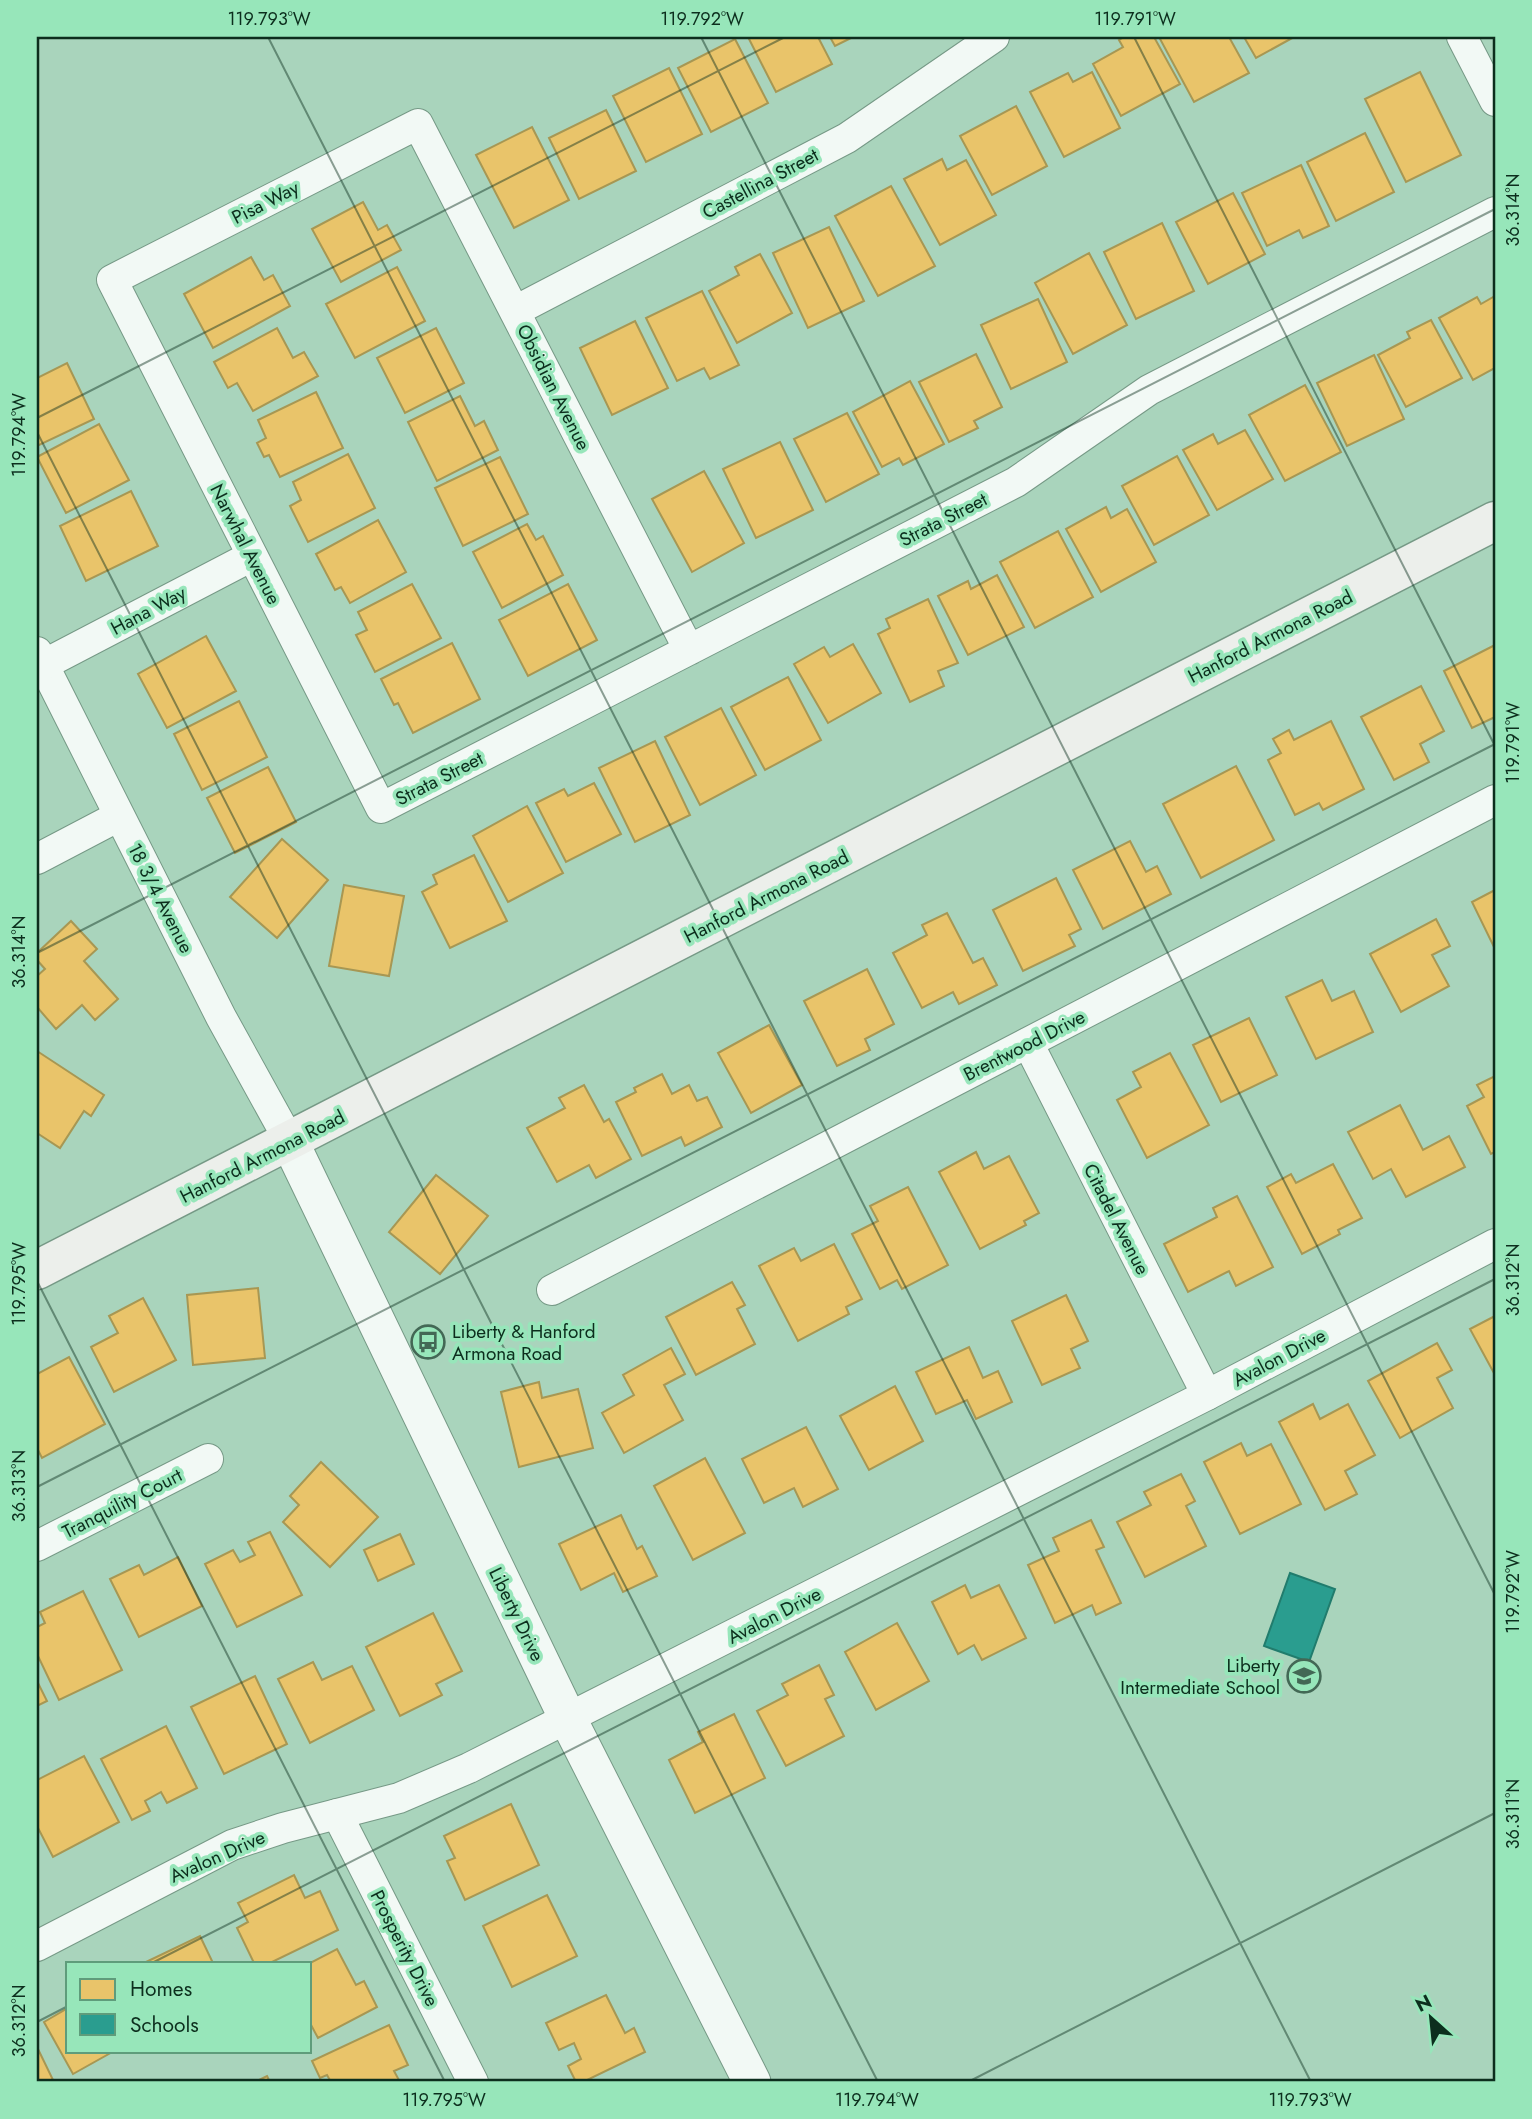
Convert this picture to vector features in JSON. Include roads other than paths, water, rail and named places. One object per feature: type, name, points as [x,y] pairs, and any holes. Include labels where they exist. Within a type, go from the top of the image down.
[{"type":"main road","name":"Hanford Armona Road","points":[[37,1270],[1495,521]]},
{"type":"street","name":"Castellina Street","points":[[515,311],[847,138],[995,37]]},
{"type":"street","points":[[1462,37],[1495,101]]},
{"type":"street","name":"Obsidian Avenue","points":[[418,124],[689,650]]},
{"type":"street","name":"Pisa Way","points":[[112,280],[418,124]]},
{"type":"street","name":"Strata Street","points":[[381,808],[1016,482],[1149,390],[1495,212]]},
{"type":"street","name":"Narwhal Avenue","points":[[112,280],[381,808]]},
{"type":"street","name":"Hana Way","points":[[40,658],[252,556]]},
{"type":"street","name":"18 3/4 Avenue","points":[[40,658],[221,1017],[290,1142]]},
{"type":"street","name":"Brentwood Drive","points":[[552,1290],[1495,800]]},
{"type":"street","points":[[37,859],[119,816]]},
{"type":"street","name":"Citadel Avenue","points":[[1028,1043],[1207,1395]]},
{"type":"street","name":"Liberty Drive","points":[[290,1142],[568,1719],[752,2082]]},
{"type":"street","name":"Avalon Drive","points":[[37,1946],[232,1845],[283,1828],[398,1798],[470,1768],[1207,1395],[1495,1244]]},
{"type":"street","name":"Tranquility Court","points":[[37,1546],[208,1459]]},
{"type":"street","name":"Prosperity Drive","points":[[337,1814],[473,2082]]},
{"type":"place","name":"Liberty & Hanford Armona Road","points":[[428,1342]]},
{"type":"place","name":"Liberty Intermediate School","points":[[1304,1676]]}]
